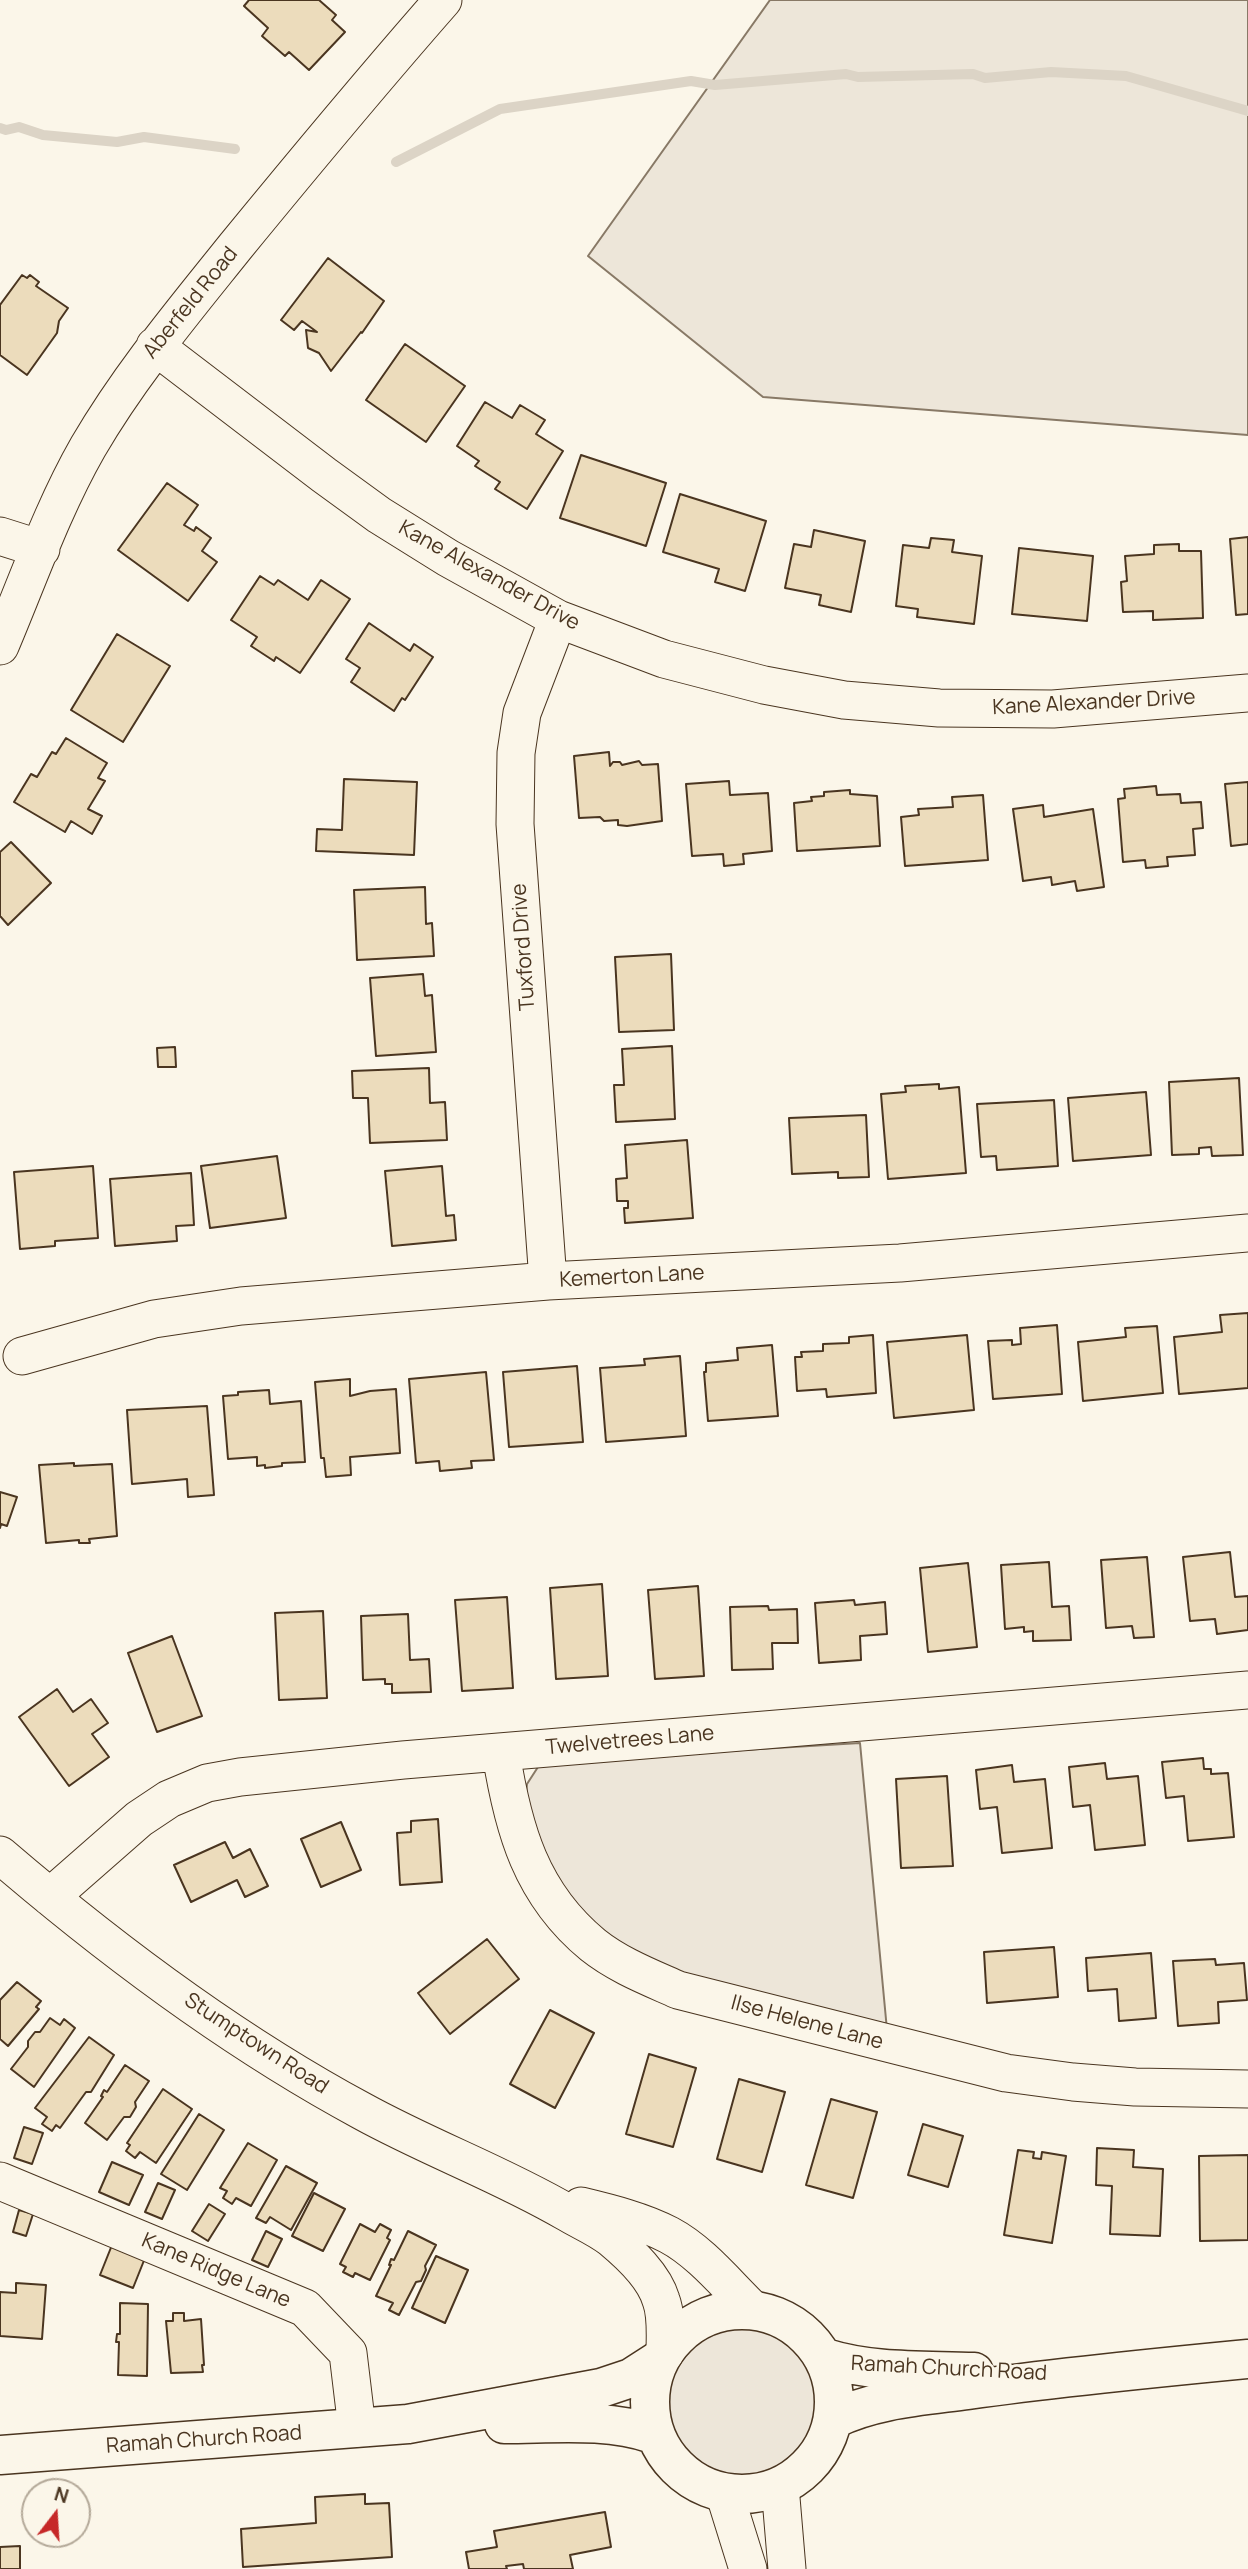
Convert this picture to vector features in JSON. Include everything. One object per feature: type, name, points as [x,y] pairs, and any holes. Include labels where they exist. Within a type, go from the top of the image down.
[{"type":"main road","name":"Ramah Church Road","points":[[754,2310],[783,2319],[809,2338],[825,2358],[834,2388],[834,2419],[817,2457],[800,2474],[780,2486],[752,2494],[724,2492],[699,2483],[678,2468],[653,2434],[650,2391],[662,2356],[676,2337],[698,2320],[725,2311],[754,2310]]},
{"type":"main road","name":"Ramah Church Road","points":[[408,2424],[601,2388],[631,2378],[662,2356]]},
{"type":"main road","name":"Ramah Church Road","points":[[825,2358],[850,2366],[873,2368],[1074,2375]]},
{"type":"main road","name":"Ramah Church Road","points":[[834,2419],[854,2409],[875,2405],[1074,2375],[1248,2360]]},
{"type":"main road","name":"Ramah Church Road","points":[[0,2455],[408,2424],[611,2424],[633,2427],[653,2434]]},
{"type":"street","name":"Aberfeld Road","points":[[0,646],[65,491],[88,447],[155,346],[347,109],[443,0]]},
{"type":"street","name":"Kane Alexander Drive","points":[[155,346],[379,515],[448,558],[558,620],[664,659],[764,685],[844,700],[939,708],[1053,709],[1248,693]]},
{"type":"street","points":[[0,536],[41,549]]},
{"type":"street","name":"Tuxford Drive","points":[[548,1281],[516,838],[516,753],[522,713],[558,620]]},
{"type":"street","name":"Kemerton Lane","points":[[22,1356],[154,1319],[241,1306],[548,1281],[900,1263],[1248,1233]]},
{"type":"street","name":"Twelvetrees Lane","points":[[50,1897],[139,1819],[169,1799],[207,1783],[240,1776],[1248,1690]]},
{"type":"street","name":"Ilse Helene Lane","points":[[501,1753],[507,1796],[518,1835],[535,1877],[561,1914],[594,1946],[630,1968],[678,1990],[1006,2073],[1135,2087],[1248,2089]]},
{"type":"street","name":"Stumptown Road","points":[[0,1855],[50,1897],[200,2011],[278,2063],[423,2143],[536,2194],[611,2238],[643,2269],[662,2300],[665,2326],[662,2356]]},
{"type":"street","name":"Kane Ridge Lane","points":[[0,2181],[305,2308],[348,2353],[357,2428]]},
{"type":"street","name":"Stumptown Road","points":[[536,2194],[612,2214],[668,2235],[699,2258],[754,2310]]},
{"type":"street","points":[[780,2486],[787,2569]]},
{"type":"street","points":[[724,2492],[748,2569]]},
{"type":"shaded area","points":[[770,0],[1248,0],[1248,435],[763,397],[588,256]]},
{"type":"shaded area","points":[[860,1743],[887,2030],[668,1970],[617,1946],[554,1881],[525,1805],[527,1784],[538,1767],[558,1761]]},
{"type":"shaded area","points":[[742,2310],[777,2317],[807,2337],[827,2367],[834,2402],[827,2437],[807,2467],[777,2487],[742,2494],[707,2487],[677,2467],[657,2437],[650,2402],[657,2367],[677,2337],[707,2317]]},
{"type":"building","points":[[249,0],[319,0],[336,15],[332,20],[345,32],[309,70],[289,52],[285,56],[262,36],[268,28],[244,6]]},
{"type":"building","points":[[328,258],[384,301],[331,371],[319,353],[308,348],[306,330],[317,332],[302,321],[294,330],[281,320]]},
{"type":"building","points":[[22,275],[27,278],[30,275],[39,282],[36,286],[68,308],[59,321],[57,333],[27,375],[0,355],[0,305]]},
{"type":"building","points":[[405,344],[465,386],[426,442],[366,400]]},
{"type":"building","points":[[485,402],[512,418],[520,405],[545,420],[536,434],[563,451],[527,509],[495,489],[500,482],[475,466],[479,461],[457,446]]},
{"type":"building","points":[[581,455],[666,483],[646,546],[560,518]]},
{"type":"building","points":[[167,483],[198,505],[184,525],[194,531],[196,527],[211,538],[202,551],[217,562],[188,601],[118,550]]},
{"type":"building","points":[[680,494],[766,521],[745,591],[715,582],[719,569],[663,552]]},
{"type":"building","points":[[814,530],[865,541],[851,612],[819,605],[821,595],[785,588],[794,544],[811,547]]},
{"type":"building","points":[[1248,537],[1248,614],[1236,615],[1230,539]]},
{"type":"building","points":[[931,538],[954,540],[952,552],[982,556],[974,624],[917,617],[918,609],[896,606],[903,545],[929,548]]},
{"type":"building","points":[[1179,544],[1179,551],[1201,551],[1203,618],[1153,620],[1153,611],[1123,612],[1121,582],[1127,581],[1125,556],[1154,554],[1154,545]]},
{"type":"building","points":[[1019,548],[1093,556],[1087,621],[1012,614]]},
{"type":"building","points":[[260,576],[274,585],[278,580],[308,600],[321,580],[350,599],[300,673],[276,657],[274,661],[251,646],[257,637],[231,620]]},
{"type":"building","points":[[369,623],[410,651],[414,644],[433,657],[405,700],[402,698],[394,711],[351,682],[360,668],[346,659]]},
{"type":"building","points":[[117,634],[170,666],[123,742],[71,710]]},
{"type":"building","points":[[66,738],[107,763],[98,778],[105,781],[88,809],[102,816],[92,834],[71,821],[65,832],[14,802],[31,774],[37,777],[52,752],[56,754]]},
{"type":"building","points":[[609,752],[610,766],[613,762],[620,762],[622,765],[639,761],[642,765],[658,764],[662,821],[627,826],[618,825],[618,820],[604,821],[600,817],[579,818],[574,756]]},
{"type":"building","points":[[344,779],[417,782],[414,855],[316,851],[317,829],[342,830]]},
{"type":"building","points":[[729,781],[730,795],[768,793],[772,851],[743,854],[744,864],[724,866],[723,854],[692,856],[686,784]]},
{"type":"building","points":[[1248,782],[1248,844],[1231,846],[1225,784]]},
{"type":"building","points":[[1156,786],[1157,795],[1180,794],[1181,803],[1201,802],[1203,828],[1193,829],[1195,855],[1167,857],[1168,866],[1146,868],[1145,860],[1123,862],[1118,799],[1125,798],[1124,789]]},
{"type":"building","points":[[850,790],[850,794],[877,796],[880,846],[797,851],[794,803],[812,801],[811,797],[824,796],[824,792]]},
{"type":"building","points":[[983,795],[988,860],[905,866],[901,817],[919,815],[918,809],[953,807],[952,797]]},
{"type":"building","points":[[1043,805],[1044,817],[1093,809],[1104,887],[1077,891],[1075,881],[1052,885],[1051,877],[1023,881],[1013,809]]},
{"type":"building","points":[[11,842],[51,883],[8,925],[0,916],[0,852]]},
{"type":"building","points":[[425,887],[426,924],[432,923],[434,956],[357,960],[354,890]]},
{"type":"building","points":[[671,954],[674,1030],[619,1032],[615,957]]},
{"type":"building","points":[[423,974],[425,996],[432,995],[436,1052],[376,1056],[370,978]]},
{"type":"building","points":[[672,1046],[675,1119],[616,1122],[614,1085],[624,1085],[622,1049]]},
{"type":"building","points":[[175,1047],[176,1067],[158,1067],[157,1048]]},
{"type":"building","points":[[429,1068],[430,1103],[445,1102],[447,1140],[370,1143],[368,1098],[353,1098],[352,1071]]},
{"type":"building","points":[[1239,1078],[1243,1155],[1212,1156],[1211,1147],[1199,1148],[1199,1154],[1172,1155],[1169,1082]]},
{"type":"building","points":[[939,1084],[939,1089],[959,1087],[966,1173],[888,1179],[881,1094],[906,1092],[905,1086]]},
{"type":"building","points":[[1146,1092],[1151,1155],[1073,1161],[1068,1098]]},
{"type":"building","points":[[1054,1100],[1058,1166],[997,1170],[996,1156],[981,1157],[977,1104]]},
{"type":"building","points":[[866,1115],[869,1177],[838,1178],[838,1172],[792,1174],[789,1118]]},
{"type":"building","points":[[687,1140],[693,1218],[625,1223],[624,1208],[628,1208],[628,1201],[617,1201],[616,1179],[627,1178],[625,1145]]},
{"type":"building","points":[[277,1156],[286,1218],[210,1228],[201,1166]]},
{"type":"building","points":[[93,1166],[98,1238],[55,1241],[55,1246],[20,1249],[14,1172]]},
{"type":"building","points":[[442,1166],[446,1216],[454,1215],[456,1240],[392,1246],[385,1171]]},
{"type":"building","points":[[191,1173],[194,1225],[176,1226],[177,1241],[115,1246],[110,1179]]},
{"type":"building","points":[[1248,1313],[1248,1388],[1179,1394],[1174,1337],[1222,1332],[1220,1315]]},
{"type":"building","points":[[1057,1325],[1062,1394],[993,1399],[988,1341],[1012,1340],[1012,1345],[1021,1344],[1020,1328]]},
{"type":"building","points":[[1157,1326],[1163,1393],[1083,1401],[1078,1342],[1126,1337],[1125,1328]]},
{"type":"building","points":[[873,1335],[876,1393],[827,1397],[826,1389],[797,1391],[795,1357],[802,1357],[801,1352],[823,1351],[823,1344],[849,1343],[849,1337]]},
{"type":"building","points":[[967,1335],[974,1410],[894,1418],[887,1342]]},
{"type":"building","points":[[772,1345],[778,1416],[708,1421],[704,1372],[706,1363],[738,1360],[737,1348]]},
{"type":"building","points":[[680,1356],[686,1436],[606,1442],[600,1368],[645,1365],[644,1359]]},
{"type":"building","points":[[577,1366],[583,1442],[509,1447],[503,1372]]},
{"type":"building","points":[[486,1372],[494,1460],[471,1461],[472,1468],[440,1471],[439,1461],[416,1463],[409,1379]]},
{"type":"building","points":[[350,1379],[350,1396],[396,1389],[400,1453],[350,1457],[351,1475],[326,1477],[324,1458],[321,1458],[315,1382]]},
{"type":"building","points":[[269,1390],[270,1404],[301,1401],[305,1462],[282,1463],[282,1466],[265,1468],[265,1465],[257,1466],[257,1457],[228,1459],[223,1396]]},
{"type":"building","points":[[207,1406],[214,1495],[188,1497],[187,1479],[132,1484],[127,1410]]},
{"type":"building","points":[[74,1463],[74,1466],[112,1464],[117,1536],[89,1539],[90,1543],[79,1543],[79,1540],[46,1543],[39,1465]]},
{"type":"building","points":[[0,1492],[17,1497],[7,1526],[1,1524],[0,1528]]},
{"type":"building","points":[[1230,1552],[1235,1597],[1248,1596],[1248,1630],[1217,1634],[1215,1619],[1190,1621],[1183,1557]]},
{"type":"building","points":[[1147,1557],[1154,1637],[1134,1638],[1132,1626],[1106,1628],[1101,1560]]},
{"type":"building","points":[[1049,1562],[1052,1607],[1069,1606],[1071,1640],[1033,1641],[1033,1631],[1024,1632],[1024,1627],[1005,1629],[1001,1565]]},
{"type":"building","points":[[968,1563],[977,1647],[928,1652],[920,1568]]},
{"type":"building","points":[[602,1584],[608,1676],[556,1679],[550,1588]]},
{"type":"building","points":[[698,1586],[704,1676],[655,1679],[648,1590]]},
{"type":"building","points":[[507,1597],[513,1688],[462,1691],[455,1600]]},
{"type":"building","points":[[854,1600],[855,1605],[885,1602],[887,1634],[860,1636],[861,1660],[819,1663],[815,1603]]},
{"type":"building","points":[[768,1606],[769,1610],[797,1609],[798,1643],[772,1643],[773,1669],[732,1670],[730,1607]]},
{"type":"building","points":[[323,1611],[327,1698],[279,1700],[275,1613]]},
{"type":"building","points":[[408,1614],[410,1660],[429,1659],[431,1692],[392,1693],[392,1684],[385,1684],[385,1679],[363,1680],[361,1616]]},
{"type":"building","points":[[172,1636],[202,1716],[157,1732],[128,1653]]},
{"type":"building","points":[[57,1689],[73,1712],[91,1699],[108,1723],[92,1734],[109,1757],[69,1786],[19,1717]]},
{"type":"building","points":[[1203,1758],[1204,1769],[1211,1769],[1211,1774],[1228,1773],[1234,1837],[1188,1841],[1184,1796],[1166,1798],[1162,1762]]},
{"type":"building","points":[[1105,1763],[1107,1779],[1138,1776],[1145,1845],[1095,1850],[1090,1805],[1073,1807],[1069,1767]]},
{"type":"building","points":[[1012,1765],[1014,1782],[1045,1779],[1052,1848],[1002,1853],[997,1807],[980,1809],[976,1770]]},
{"type":"building","points":[[947,1776],[953,1866],[901,1868],[896,1779]]},
{"type":"building","points":[[438,1819],[442,1882],[400,1885],[397,1833],[411,1832],[411,1821]]},
{"type":"building","points":[[341,1822],[361,1870],[321,1887],[301,1839]]},
{"type":"building","points":[[225,1842],[233,1858],[250,1849],[268,1886],[245,1897],[237,1880],[191,1902],[174,1865]]},
{"type":"building","points":[[487,1939],[519,1979],[450,2034],[418,1993]]},
{"type":"building","points":[[1054,1947],[1058,1997],[987,2003],[984,1952]]},
{"type":"building","points":[[1151,1953],[1156,2018],[1119,2021],[1117,1989],[1088,1991],[1086,1958]]},
{"type":"building","points":[[1215,1959],[1216,1965],[1244,1963],[1247,2000],[1218,2002],[1219,2023],[1178,2026],[1173,1961]]},
{"type":"building","points":[[17,1982],[41,2001],[36,2007],[39,2009],[8,2046],[0,2039],[0,2000]]},
{"type":"building","points":[[550,2010],[594,2033],[555,2108],[510,2084]]},
{"type":"building","points":[[50,2018],[60,2025],[64,2019],[75,2028],[34,2087],[11,2069],[28,2047],[28,2041],[35,2032],[40,2032]]},
{"type":"building","points":[[89,2037],[114,2055],[91,2092],[86,2092],[60,2128],[56,2125],[52,2131],[42,2124],[47,2117],[35,2108]]},
{"type":"building","points":[[649,2054],[696,2068],[673,2147],[626,2134]]},
{"type":"building","points":[[125,2065],[149,2081],[135,2102],[136,2107],[130,2117],[124,2117],[107,2140],[85,2123],[103,2097],[101,2096],[104,2090],[107,2092]]},
{"type":"building","points":[[739,2079],[785,2092],[762,2172],[717,2159]]},
{"type":"building","points":[[163,2089],[192,2109],[156,2163],[140,2152],[135,2158],[126,2151],[130,2145],[127,2143]]},
{"type":"building","points":[[831,2099],[877,2112],[853,2198],[806,2185]]},
{"type":"building","points":[[199,2114],[224,2130],[187,2190],[161,2174]]},
{"type":"building","points":[[923,2124],[963,2136],[948,2187],[908,2175]]},
{"type":"building","points":[[24,2127],[43,2133],[32,2164],[14,2158]]},
{"type":"building","points":[[248,2143],[277,2160],[251,2206],[236,2198],[232,2204],[223,2198],[227,2191],[220,2188]]},
{"type":"building","points":[[1097,2148],[1134,2150],[1133,2167],[1163,2169],[1160,2236],[1110,2234],[1112,2186],[1096,2185]]},
{"type":"building","points":[[1018,2150],[1034,2152],[1033,2158],[1041,2159],[1042,2152],[1066,2156],[1052,2243],[1004,2235]]},
{"type":"building","points":[[1248,2155],[1248,2240],[1200,2241],[1199,2156]]},
{"type":"building","points":[[112,2162],[143,2175],[129,2205],[99,2192]]},
{"type":"building","points":[[286,2166],[317,2183],[291,2230],[270,2217],[266,2223],[256,2218]]},
{"type":"building","points":[[158,2183],[175,2190],[162,2219],[145,2212]]},
{"type":"building","points":[[314,2193],[345,2209],[323,2251],[292,2236]]},
{"type":"building","points":[[209,2204],[225,2214],[208,2241],[192,2231]]},
{"type":"building","points":[[19,2210],[33,2214],[26,2236],[13,2232]]},
{"type":"building","points":[[360,2224],[375,2232],[380,2224],[391,2230],[387,2238],[390,2240],[370,2280],[355,2273],[353,2277],[343,2272],[346,2267],[340,2264]]},
{"type":"building","points":[[266,2231],[282,2239],[268,2267],[252,2260]]},
{"type":"building","points":[[408,2231],[436,2245],[421,2281],[416,2282],[399,2315],[389,2310],[393,2303],[376,2296],[391,2265],[391,2259],[394,2260]]},
{"type":"building","points":[[112,2245],[145,2258],[133,2288],[100,2275]]},
{"type":"building","points":[[436,2256],[468,2270],[445,2323],[412,2308]]},
{"type":"building","points":[[16,2283],[46,2285],[42,2339],[0,2336],[0,2292],[16,2293]]},
{"type":"building","points":[[120,2303],[148,2304],[147,2376],[118,2375],[119,2342],[116,2342],[117,2334],[120,2334]]},
{"type":"building","points":[[173,2313],[184,2313],[184,2321],[201,2319],[203,2372],[171,2373],[166,2321],[173,2321]]},
{"type":"building","points":[[365,2494],[365,2504],[389,2503],[392,2557],[243,2567],[241,2529],[316,2523],[315,2497]]},
{"type":"building","points":[[605,2512],[611,2547],[570,2555],[573,2569],[524,2569],[523,2564],[506,2566],[507,2569],[469,2569],[466,2552],[497,2547],[494,2531]]},
{"type":"building","points":[[20,2546],[20,2569],[0,2569],[0,2547]]},
{"type":"waterway","points":[[396,162],[500,109],[691,81],[715,85],[846,74],[858,77],[973,74],[985,78],[1051,72],[1126,76],[1248,111]]},
{"type":"waterway","points":[[0,128],[6,130],[19,127],[43,135],[117,142],[144,137],[235,149]]}]
